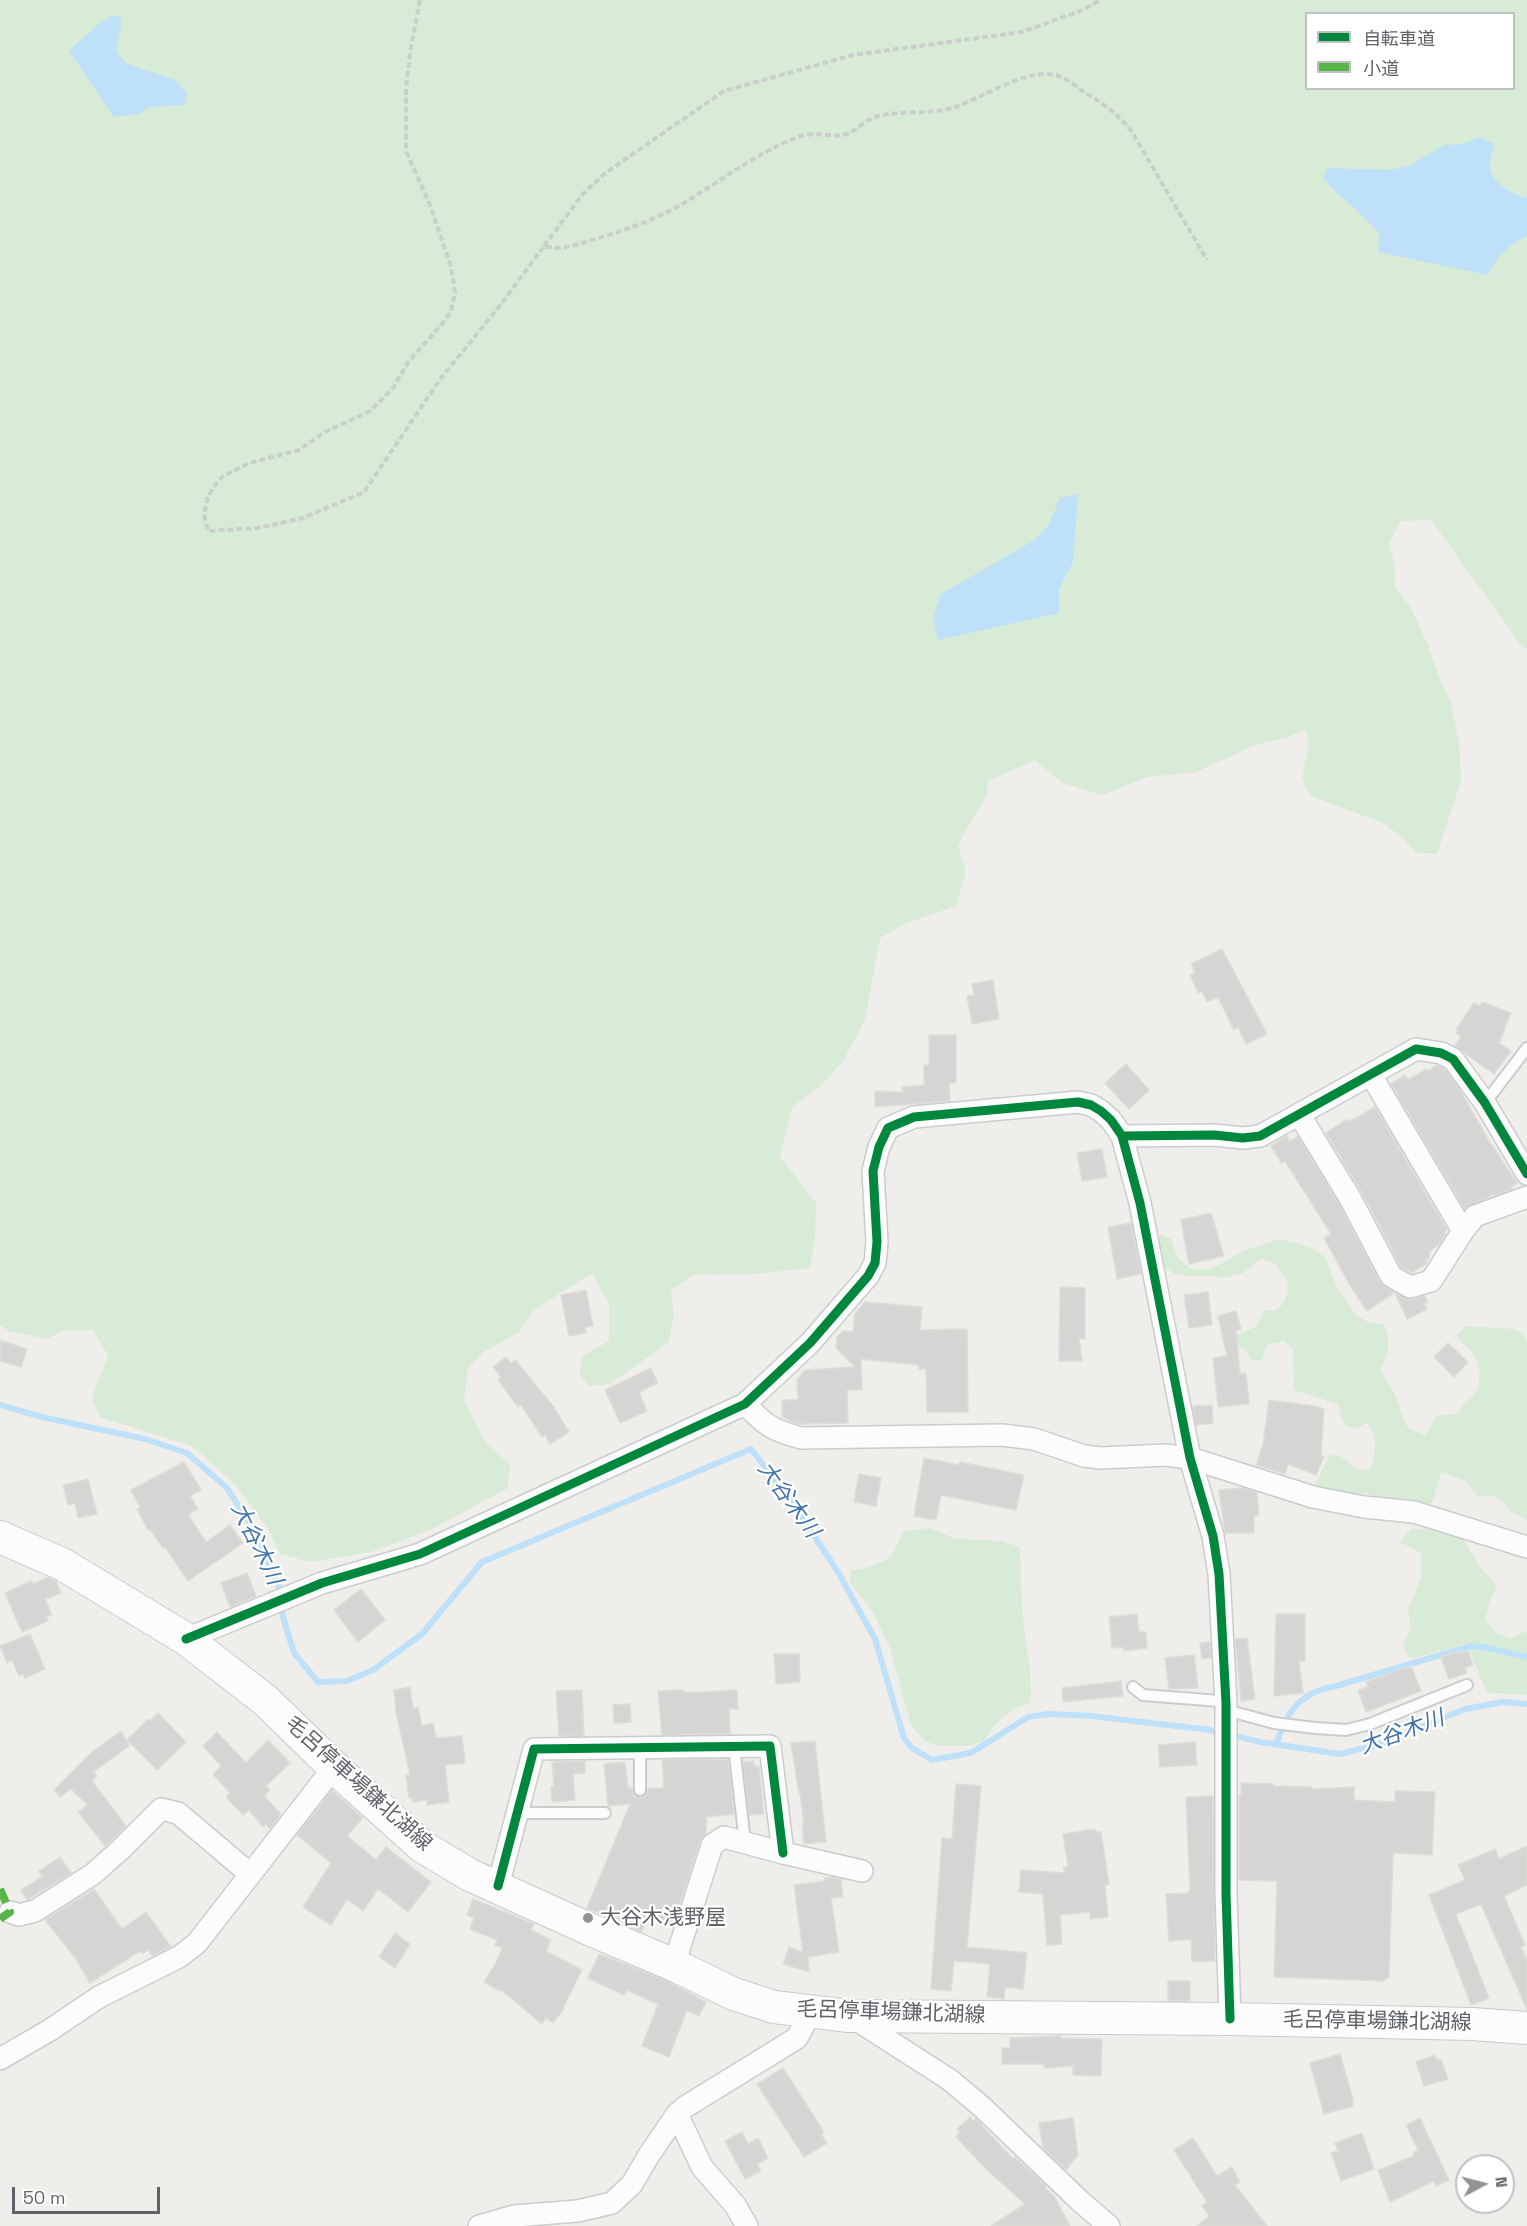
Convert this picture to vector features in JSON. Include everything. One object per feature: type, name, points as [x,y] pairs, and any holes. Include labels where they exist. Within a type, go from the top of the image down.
[{"type":"main road","name":"毛呂停車場鎌北湖線","points":[[0,1537],[62,1564],[186,1639],[265,1700],[334,1767],[423,1846],[470,1875],[734,1994],[774,2007],[849,2016],[1230,2019],[1473,2024],[1527,2028]]},
{"type":"street","points":[[1122,1136],[1214,1135],[1243,1138],[1260,1136],[1416,1049],[1441,1053],[1453,1059],[1485,1103],[1527,1174]]},
{"type":"street","points":[[1371,1075],[1463,1231]]},
{"type":"street","points":[[186,1639],[322,1583],[420,1554],[745,1404],[810,1342],[868,1276],[875,1263],[877,1242],[873,1171],[879,1147],[888,1128],[914,1117],[1077,1102],[1091,1105],[1111,1120],[1122,1136],[1140,1203],[1190,1458],[1213,1536],[1219,1574],[1226,1711],[1226,1893],[1230,2019]]},
{"type":"street","points":[[1299,1114],[1350,1198],[1391,1276],[1410,1287],[1431,1281],[1475,1216],[1527,1197]]},
{"type":"street","points":[[745,1404],[763,1423],[778,1432],[801,1438],[1002,1435],[1034,1439],[1083,1456],[1101,1458],[1166,1455],[1190,1458],[1313,1497],[1365,1507],[1414,1512],[1527,1547]]},
{"type":"street","points":[[498,1886],[534,1749],[770,1746],[783,1853]]},
{"type":"street","points":[[0,2060],[99,1997],[179,1957],[196,1942],[334,1767]]},
{"type":"street","points":[[10,1912],[20,1915],[35,1911],[93,1874],[161,1809],[178,1813],[250,1874]]},
{"type":"street","points":[[674,1965],[712,1845],[724,1837],[862,1871]]},
{"type":"street","points":[[479,2226],[514,2216],[578,2211],[612,2203],[632,2184],[677,2114],[797,2038],[812,2012]]},
{"type":"street","points":[[849,2016],[950,2080],[1109,2226]]},
{"type":"street","points":[[677,2114],[702,2167],[735,2205],[747,2226]]},
{"type":"lane","points":[[1485,1103],[1527,1048]]},
{"type":"lane","points":[[1133,1687],[1143,1695],[1220,1701],[1226,1711],[1274,1723],[1346,1730],[1370,1724],[1467,1685]]},
{"type":"lane","points":[[734,1747],[745,1842]]},
{"type":"lane","points":[[640,1748],[640,1790]]},
{"type":"lane","points":[[518,1813],[605,1813]]},
{"type":"path","points":[[420,0],[406,88],[406,151],[430,205],[451,267],[454,301],[450,311],[429,340],[409,361],[393,388],[370,411],[325,432],[305,447],[249,463],[222,477],[212,489],[207,501],[204,515],[208,531],[258,528],[303,518],[364,492],[371,485],[441,378],[502,303],[583,194],[604,174],[724,91],[853,55],[1022,32],[1083,10],[1101,0]]},
{"type":"path","points":[[544,246],[557,250],[577,245],[659,216],[683,204],[767,151],[806,134],[842,135],[852,132],[863,122],[879,116],[955,107],[1033,75],[1049,74],[1062,77],[1121,118],[1143,150],[1207,260]]},
{"type":"green space","points":[[0,0],[1527,0],[1527,649],[1521,645],[1431,520],[1401,521],[1389,543],[1395,566],[1395,587],[1410,606],[1428,645],[1438,675],[1450,700],[1459,742],[1461,781],[1437,854],[1416,853],[1402,837],[1383,823],[1311,796],[1302,779],[1309,745],[1305,729],[1288,737],[1253,746],[1196,772],[1148,777],[1102,795],[1062,783],[1035,760],[988,781],[987,794],[958,845],[966,871],[956,906],[904,924],[880,938],[865,1020],[843,1061],[820,1087],[792,1107],[780,1156],[816,1203],[815,1240],[810,1268],[755,1274],[694,1275],[670,1291],[674,1313],[669,1342],[610,1384],[589,1386],[580,1375],[582,1357],[609,1341],[609,1303],[592,1273],[534,1310],[519,1332],[485,1351],[468,1368],[464,1401],[485,1441],[510,1465],[508,1488],[434,1528],[371,1552],[310,1562],[280,1554],[268,1529],[236,1485],[192,1446],[100,1417],[92,1398],[108,1355],[93,1330],[62,1331],[47,1339],[9,1331],[0,1325]]},
{"type":"green space","points":[[1161,1234],[1171,1239],[1177,1256],[1189,1268],[1204,1270],[1219,1265],[1245,1250],[1280,1239],[1312,1248],[1325,1257],[1336,1285],[1356,1315],[1368,1322],[1384,1325],[1388,1337],[1388,1348],[1380,1371],[1393,1392],[1406,1425],[1425,1435],[1438,1415],[1458,1414],[1478,1388],[1478,1362],[1457,1335],[1466,1326],[1514,1329],[1523,1334],[1527,1345],[1527,1520],[1511,1512],[1504,1502],[1495,1496],[1478,1496],[1464,1480],[1441,1472],[1433,1501],[1425,1507],[1410,1499],[1376,1498],[1366,1493],[1345,1495],[1315,1486],[1329,1455],[1340,1456],[1357,1469],[1370,1470],[1375,1452],[1375,1440],[1367,1423],[1355,1429],[1344,1424],[1338,1404],[1294,1390],[1293,1349],[1284,1341],[1266,1345],[1262,1360],[1251,1360],[1246,1351],[1233,1343],[1235,1335],[1256,1327],[1264,1310],[1275,1311],[1283,1304],[1288,1292],[1287,1280],[1276,1264],[1261,1259],[1243,1273],[1228,1277],[1176,1275],[1163,1266],[1155,1241]]},
{"type":"green space","points":[[930,1528],[956,1539],[1000,1541],[1020,1547],[1023,1616],[1031,1682],[1030,1703],[1015,1708],[995,1724],[984,1741],[969,1746],[939,1746],[925,1741],[911,1725],[890,1648],[873,1612],[850,1582],[851,1571],[876,1565],[892,1555],[904,1531]]},
{"type":"green space","points":[[1411,1529],[1440,1529],[1464,1538],[1478,1564],[1497,1586],[1485,1620],[1496,1633],[1511,1639],[1522,1632],[1527,1633],[1527,1695],[1488,1693],[1466,1644],[1414,1658],[1408,1656],[1403,1644],[1411,1629],[1408,1609],[1421,1579],[1421,1553],[1400,1542]]},
{"type":"water","points":[[111,16],[120,16],[122,21],[116,52],[127,64],[175,80],[187,93],[185,105],[149,107],[139,114],[114,117],[69,51],[96,26]]},
{"type":"water","points":[[1479,137],[1494,144],[1490,163],[1497,182],[1508,190],[1527,198],[1527,236],[1504,252],[1488,275],[1378,252],[1380,235],[1323,178],[1327,168],[1389,170],[1409,166],[1444,145],[1462,144]]},
{"type":"water","points":[[1078,494],[1073,562],[1059,589],[1059,613],[938,640],[933,618],[941,594],[1033,541],[1049,525],[1060,498]]},
{"type":"building","points":[[1222,949],[1267,1034],[1246,1044],[1238,1027],[1234,1030],[1218,997],[1207,1002],[1202,991],[1198,993],[1190,975],[1195,973],[1191,964]]},
{"type":"building","points":[[993,980],[999,1019],[972,1024],[967,996],[974,995],[972,984]]},
{"type":"building","points":[[1482,1002],[1511,1013],[1499,1043],[1511,1051],[1494,1074],[1455,1046],[1461,1037],[1456,1033],[1458,1031],[1456,1029],[1474,1003],[1480,1006]]},
{"type":"building","points":[[929,1035],[956,1035],[956,1083],[949,1083],[950,1101],[875,1107],[875,1091],[903,1092],[902,1087],[924,1085],[924,1065],[929,1065]]},
{"type":"building","points":[[1126,1064],[1149,1090],[1129,1109],[1105,1083]]},
{"type":"building","points":[[1437,1065],[1445,1069],[1459,1088],[1489,1141],[1517,1183],[1512,1186],[1512,1189],[1494,1194],[1465,1209],[1391,1084],[1405,1075],[1408,1080]]},
{"type":"building","points":[[1375,1107],[1447,1230],[1440,1244],[1430,1251],[1429,1258],[1425,1260],[1427,1263],[1412,1273],[1401,1267],[1361,1191],[1326,1133],[1347,1119],[1349,1122]]},
{"type":"building","points":[[1287,1136],[1290,1141],[1298,1136],[1339,1204],[1380,1282],[1394,1293],[1367,1311],[1324,1238],[1331,1234],[1285,1161],[1281,1163],[1271,1146]]},
{"type":"building","points":[[1102,1149],[1107,1177],[1082,1181],[1077,1153]]},
{"type":"building","points":[[1211,1213],[1224,1256],[1189,1264],[1181,1220]]},
{"type":"building","points":[[1131,1223],[1141,1274],[1117,1279],[1108,1227]]},
{"type":"building","points":[[1060,1287],[1085,1288],[1085,1339],[1079,1339],[1082,1361],[1059,1361]]},
{"type":"building","points":[[586,1290],[593,1326],[585,1327],[586,1333],[569,1336],[561,1295]]},
{"type":"building","points":[[1208,1292],[1212,1325],[1189,1328],[1184,1295]]},
{"type":"building","points":[[1395,1293],[1409,1300],[1425,1296],[1428,1302],[1424,1304],[1427,1309],[1407,1319]]},
{"type":"building","points":[[865,1302],[922,1307],[920,1330],[967,1329],[968,1412],[927,1412],[926,1369],[919,1369],[919,1365],[861,1359],[862,1390],[847,1390],[848,1423],[799,1424],[782,1416],[782,1400],[798,1400],[797,1380],[805,1370],[855,1367],[836,1348],[837,1337],[843,1331],[853,1332],[855,1314]]},
{"type":"building","points":[[1236,1311],[1241,1329],[1236,1330],[1240,1374],[1246,1373],[1249,1404],[1218,1407],[1213,1358],[1227,1356],[1218,1316]]},
{"type":"building","points":[[0,1340],[27,1349],[21,1367],[0,1361]]},
{"type":"building","points":[[1448,1343],[1468,1362],[1454,1377],[1434,1357]]},
{"type":"building","points":[[506,1357],[511,1363],[515,1360],[554,1407],[569,1432],[550,1444],[545,1435],[542,1437],[521,1405],[518,1407],[498,1380],[501,1377],[493,1367]]},
{"type":"building","points":[[651,1368],[658,1383],[639,1392],[647,1411],[620,1423],[605,1390]]},
{"type":"building","points":[[1269,1400],[1324,1409],[1321,1456],[1324,1457],[1316,1475],[1288,1464],[1285,1474],[1256,1465],[1263,1445]]},
{"type":"building","points":[[1212,1405],[1213,1423],[1196,1425],[1193,1406]]},
{"type":"building","points":[[924,1458],[959,1465],[960,1462],[1024,1475],[1016,1510],[941,1495],[936,1520],[914,1516]]},
{"type":"building","points":[[184,1462],[201,1490],[190,1496],[198,1509],[188,1515],[206,1542],[230,1525],[243,1543],[188,1581],[165,1547],[163,1548],[150,1529],[148,1530],[137,1509],[140,1508],[131,1490]]},
{"type":"building","points":[[859,1474],[881,1478],[876,1506],[854,1502]]},
{"type":"building","points":[[88,1479],[97,1514],[78,1518],[75,1503],[68,1505],[63,1485]]},
{"type":"building","points":[[1244,1488],[1257,1493],[1259,1515],[1254,1516],[1254,1533],[1225,1533],[1219,1490]]},
{"type":"building","points":[[247,1573],[256,1596],[230,1607],[221,1583]]},
{"type":"building","points":[[48,1577],[56,1581],[61,1593],[45,1599],[52,1615],[46,1617],[48,1621],[22,1632],[5,1593],[32,1581],[33,1584]]},
{"type":"building","points":[[361,1589],[385,1620],[358,1642],[334,1610]]},
{"type":"building","points":[[1137,1614],[1139,1632],[1146,1632],[1147,1648],[1124,1651],[1124,1647],[1112,1648],[1109,1617]]},
{"type":"building","points":[[1276,1614],[1305,1614],[1305,1661],[1299,1661],[1303,1693],[1274,1696]]},
{"type":"building","points":[[30,1634],[45,1669],[25,1678],[23,1674],[19,1676],[12,1660],[7,1663],[0,1646]]},
{"type":"building","points":[[1247,1638],[1255,1699],[1241,1701],[1235,1639]]},
{"type":"building","points":[[1210,1642],[1211,1658],[1202,1659],[1200,1643]]},
{"type":"building","points":[[1458,1651],[1459,1654],[1468,1651],[1473,1665],[1465,1668],[1467,1673],[1449,1679],[1441,1657]]},
{"type":"building","points":[[774,1654],[799,1654],[800,1682],[776,1684]]},
{"type":"building","points":[[1194,1655],[1198,1688],[1169,1689],[1165,1658]]},
{"type":"building","points":[[1411,1666],[1421,1691],[1366,1712],[1358,1690],[1368,1687],[1366,1682]]},
{"type":"building","points":[[1121,1681],[1123,1696],[1063,1702],[1062,1688]]},
{"type":"building","points":[[410,1687],[413,1708],[418,1707],[422,1726],[433,1723],[436,1738],[462,1736],[465,1763],[445,1765],[449,1802],[427,1805],[427,1800],[413,1802],[412,1798],[409,1798],[406,1775],[410,1775],[396,1712],[394,1690]]},
{"type":"building","points":[[582,1690],[584,1736],[559,1736],[556,1691]]},
{"type":"building","points":[[684,1690],[684,1693],[737,1690],[738,1709],[729,1709],[730,1734],[662,1735],[658,1691]]},
{"type":"building","points":[[630,1704],[631,1722],[614,1723],[613,1705]]},
{"type":"building","points":[[158,1713],[186,1742],[157,1770],[127,1740],[148,1719],[150,1721]]},
{"type":"building","points":[[121,1731],[129,1746],[93,1772],[97,1776],[92,1781],[126,1826],[105,1846],[78,1812],[88,1805],[71,1789],[60,1797],[54,1790],[91,1753]]},
{"type":"building","points":[[217,1732],[246,1763],[268,1740],[290,1763],[266,1786],[270,1790],[264,1796],[281,1814],[270,1829],[266,1824],[263,1827],[249,1810],[243,1815],[226,1797],[230,1793],[213,1774],[221,1766],[203,1746]]},
{"type":"building","points":[[815,1741],[826,1842],[804,1844],[800,1793],[791,1743]]},
{"type":"building","points":[[1195,1742],[1197,1765],[1160,1767],[1158,1745]]},
{"type":"building","points":[[728,1759],[734,1814],[706,1817],[706,1834],[700,1841],[674,1923],[670,1927],[647,1918],[642,1932],[587,1908],[630,1804],[608,1806],[604,1764],[625,1762],[628,1788],[633,1788],[634,1797],[634,1795],[641,1797],[646,1794],[648,1788],[664,1788],[662,1760]]},
{"type":"building","points":[[585,1761],[585,1773],[573,1774],[575,1800],[552,1802],[551,1787],[554,1786],[552,1762]]},
{"type":"building","points":[[754,1761],[754,1766],[759,1766],[764,1814],[749,1815],[743,1762]]},
{"type":"building","points":[[1241,1783],[1312,1787],[1312,1789],[1354,1787],[1354,1800],[1395,1802],[1395,1791],[1435,1792],[1432,1855],[1393,1853],[1389,1977],[1384,1981],[1274,1977],[1277,1881],[1239,1880]]},
{"type":"building","points":[[956,1784],[981,1786],[967,1947],[1027,1953],[1023,1989],[1005,1987],[1004,1999],[987,1997],[990,1964],[954,1961],[951,1991],[931,1989],[942,1838],[952,1839]]},
{"type":"building","points":[[332,1790],[363,1818],[347,1836],[376,1860],[386,1847],[431,1882],[408,1912],[378,1889],[363,1911],[347,1899],[331,1925],[303,1907],[331,1863],[297,1835]]},
{"type":"building","points":[[1213,1796],[1215,1961],[1192,1962],[1191,1939],[1169,1941],[1166,1894],[1188,1893],[1190,1889],[1186,1797]]},
{"type":"building","points":[[1095,1829],[1096,1832],[1101,1832],[1109,1884],[1105,1885],[1108,1917],[1090,1919],[1090,1912],[1060,1915],[1062,1944],[1047,1945],[1043,1894],[1019,1892],[1021,1870],[1065,1873],[1063,1867],[1068,1867],[1063,1834]]},
{"type":"building","points":[[1527,1846],[1527,1885],[1504,1896],[1525,1945],[1521,1947],[1527,1960],[1527,2010],[1481,1904],[1456,1914],[1489,1998],[1471,2005],[1429,1895],[1465,1880],[1458,1865],[1495,1849],[1499,1859]]},
{"type":"building","points":[[60,1857],[71,1873],[27,1900],[21,1890],[42,1877],[39,1871]]},
{"type":"building","points":[[825,1878],[841,1879],[843,1897],[831,1898],[839,1952],[808,1957],[809,1972],[783,1964],[789,1947],[803,1952],[794,1885],[825,1881]]},
{"type":"building","points":[[94,1889],[122,1929],[146,1912],[171,1947],[153,1956],[148,1950],[142,1954],[140,1951],[90,1983],[76,1959],[45,1920]]},
{"type":"building","points":[[473,1899],[534,1924],[531,1930],[551,1940],[546,1951],[582,1970],[564,2009],[553,2023],[546,2018],[542,2024],[500,1989],[499,1991],[484,1982],[502,1948],[495,1945],[497,1940],[470,1929],[474,1918],[467,1915]]},
{"type":"building","points":[[395,1933],[410,1944],[395,1968],[379,1957]]},
{"type":"building","points":[[599,1954],[667,1981],[706,2002],[699,2016],[687,2010],[669,2057],[642,2046],[658,2004],[627,1990],[624,1995],[588,1978]]},
{"type":"building","points":[[1168,1981],[1190,1981],[1190,2001],[1168,2001]]},
{"type":"building","points":[[1061,2036],[1061,2038],[1102,2039],[1101,2076],[1073,2075],[1073,2066],[1044,2068],[1044,2064],[1002,2064],[1002,2048],[1010,2048],[1010,2038]]},
{"type":"building","points":[[1340,2054],[1353,2106],[1324,2114],[1310,2063]]},
{"type":"building","points":[[1435,2055],[1437,2060],[1441,2059],[1448,2079],[1424,2086],[1416,2062]]},
{"type":"building","points":[[783,2068],[824,2132],[821,2134],[827,2143],[804,2157],[757,2084]]},
{"type":"building","points":[[970,2117],[973,2121],[976,2119],[1013,2159],[1015,2157],[1046,2186],[1045,2188],[1054,2196],[1070,2226],[991,2226],[1025,2204],[986,2169],[956,2137],[960,2133],[957,2129]]},
{"type":"building","points":[[1073,2118],[1078,2155],[1066,2170],[1043,2148],[1039,2123]]},
{"type":"building","points":[[1420,2118],[1449,2180],[1436,2186],[1434,2181],[1390,2202],[1378,2170],[1414,2156],[1413,2153],[1418,2150],[1406,2125]]},
{"type":"building","points":[[742,2132],[748,2144],[758,2138],[768,2158],[757,2164],[761,2171],[745,2179],[725,2141]]},
{"type":"building","points":[[1362,2133],[1374,2169],[1341,2181],[1331,2153],[1338,2151],[1335,2143]]},
{"type":"building","points":[[1193,2138],[1217,2176],[1232,2167],[1240,2182],[1235,2185],[1267,2226],[1197,2226],[1209,2216],[1202,2206],[1207,2202],[1174,2150]]},
{"type":"waterway","name":"大谷木川","points":[[0,1405],[42,1417],[145,1439],[187,1453],[227,1488],[256,1534],[279,1587],[283,1617],[294,1653],[318,1682],[347,1681],[373,1670],[422,1634],[482,1562],[751,1449],[791,1501],[838,1572],[875,1639],[904,1738],[912,1748],[932,1760],[971,1753],[1028,1717],[1048,1714],[1092,1716],[1210,1730],[1260,1742],[1340,1754],[1380,1744],[1465,1709],[1503,1702],[1527,1704]]},
{"type":"waterway","points":[[1276,1745],[1290,1713],[1304,1698],[1324,1689],[1471,1646],[1527,1657]]},
{"type":"marked path","points":[[0,1889],[10,1912],[0,1919]]},
{"type":"cycle path","points":[[1122,1136],[1214,1135],[1243,1138],[1260,1136],[1416,1049],[1441,1053],[1453,1059],[1485,1103],[1527,1174]]},
{"type":"cycle path","points":[[186,1639],[322,1583],[420,1554],[745,1404],[810,1343],[868,1276],[875,1263],[877,1242],[873,1171],[879,1147],[888,1128],[914,1117],[1078,1102],[1091,1105],[1111,1120],[1122,1136],[1140,1203],[1190,1458],[1213,1536],[1219,1574],[1226,1703],[1226,1893],[1230,2019]]},
{"type":"cycle path","points":[[498,1886],[534,1749],[770,1746],[783,1853]]},
{"type":"place","name":"大谷木浅野屋","points":[[588,1918]]}]
